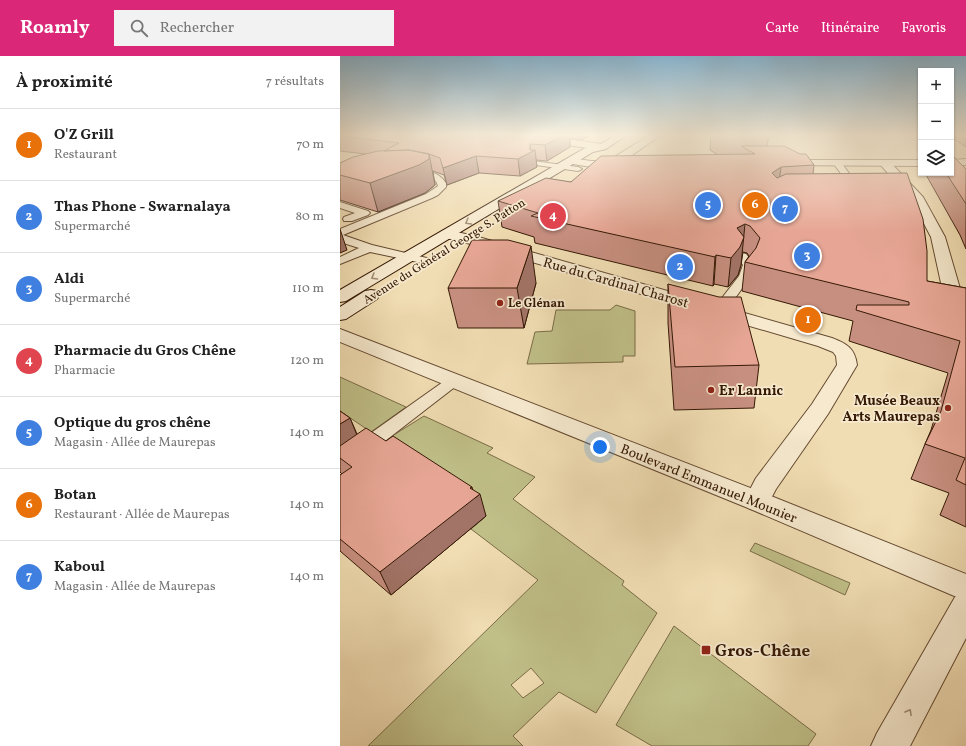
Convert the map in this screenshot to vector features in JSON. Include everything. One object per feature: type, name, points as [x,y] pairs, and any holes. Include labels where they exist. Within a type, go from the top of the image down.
[{"type":"street","name":"Avenue du Général George S. Patton","points":[[340,297],[408,257],[456,236],[570,167]]},
{"type":"street","points":[[889,167],[918,200],[938,237],[952,292]]},
{"type":"street","name":"Avenue du Général George S. Patton","points":[[340,315],[426,261],[456,236]]},
{"type":"street","name":"Rue du Cardinal Charost","points":[[456,236],[825,342],[840,348],[846,356],[847,365],[820,409],[765,485],[756,501]]},
{"type":"street","name":"Boulevard Emmanuel Mounier","points":[[340,335],[756,501],[966,588]]},
{"type":"street","points":[[890,746],[966,607]]},
{"type":"lane","points":[[836,191],[843,191],[853,184],[840,167]]},
{"type":"lane","points":[[340,233],[435,193],[442,187],[440,178],[433,175],[405,175]]},
{"type":"lane","points":[[340,205],[365,212],[340,222]]},
{"type":"lane","points":[[340,238],[369,248],[426,261]]},
{"type":"lane","points":[[340,261],[369,248]]},
{"type":"lane","points":[[718,312],[745,276],[750,265],[742,256]]},
{"type":"lane","points":[[340,464],[379,437],[455,380]]},
{"type":"shaded area","points":[[616,305],[635,311],[635,356],[623,356],[623,362],[527,364],[535,332],[552,331],[556,310],[610,310]]},
{"type":"shaded area","points":[[340,377],[406,407],[371,432],[340,411]]},
{"type":"shaded area","points":[[424,416],[493,448],[487,453],[535,477],[513,499],[624,581],[622,585],[657,613],[596,713],[559,692],[513,736],[523,746],[368,746],[538,580],[471,529],[485,517],[384,441]],"holes":[[[531,668],[544,683],[523,698],[511,685]]]},
{"type":"shaded area","points":[[755,543],[850,583],[845,595],[750,551]]},
{"type":"shaded area","points":[[674,626],[816,734],[808,746],[652,746],[616,725]]},
{"type":"building","points":[[340,167],[413,167],[370,183],[340,175]]},
{"type":"building","points":[[588,167],[781,167],[772,173],[777,178],[786,174],[907,173],[923,219],[927,251],[927,281],[966,288],[966,485],[956,480],[965,458],[925,444],[941,411],[960,341],[856,310],[857,305],[909,305],[909,302],[745,262],[756,248],[760,238],[750,226],[745,224],[737,228],[744,237],[740,247],[731,258],[716,255],[715,257],[531,216],[538,213],[498,201],[546,178],[571,182]]},
{"type":"building","points":[[954,167],[964,167],[966,169],[966,204],[948,176],[954,176]]},
{"type":"building","points":[[472,240],[508,240],[531,246],[517,288],[448,288]]},
{"type":"building","points":[[668,284],[719,297],[741,297],[759,365],[675,367]]},
{"type":"building","points":[[340,411],[350,418],[340,424]]},
{"type":"building","points":[[366,428],[386,441],[393,436],[472,487],[470,488],[480,494],[380,572],[340,539],[340,475],[352,467],[340,458],[340,446]]},
{"type":"place","name":"Optique du gros chêne","points":[[708,205]]},
{"type":"place","name":"Botan","points":[[755,205]]},
{"type":"place","name":"Kaboul","points":[[785,209]]},
{"type":"place","name":"Pharmacie du Gros Chêne","points":[[553,216]]},
{"type":"place","name":"Aldi","points":[[807,256]]},
{"type":"place","name":"Thas Phone - Swarnalaya","points":[[680,267]]},
{"type":"place","name":"Le Glénan","points":[[500,303]]},
{"type":"place","name":"O'Z Grill","points":[[808,320]]},
{"type":"place","name":"Er Lannic","points":[[711,390]]},
{"type":"place","name":"Musée Beaux Arts Maurepas","points":[[948,408]]},
{"type":"place","name":"Gros-Chêne","points":[[706,650]]}]
